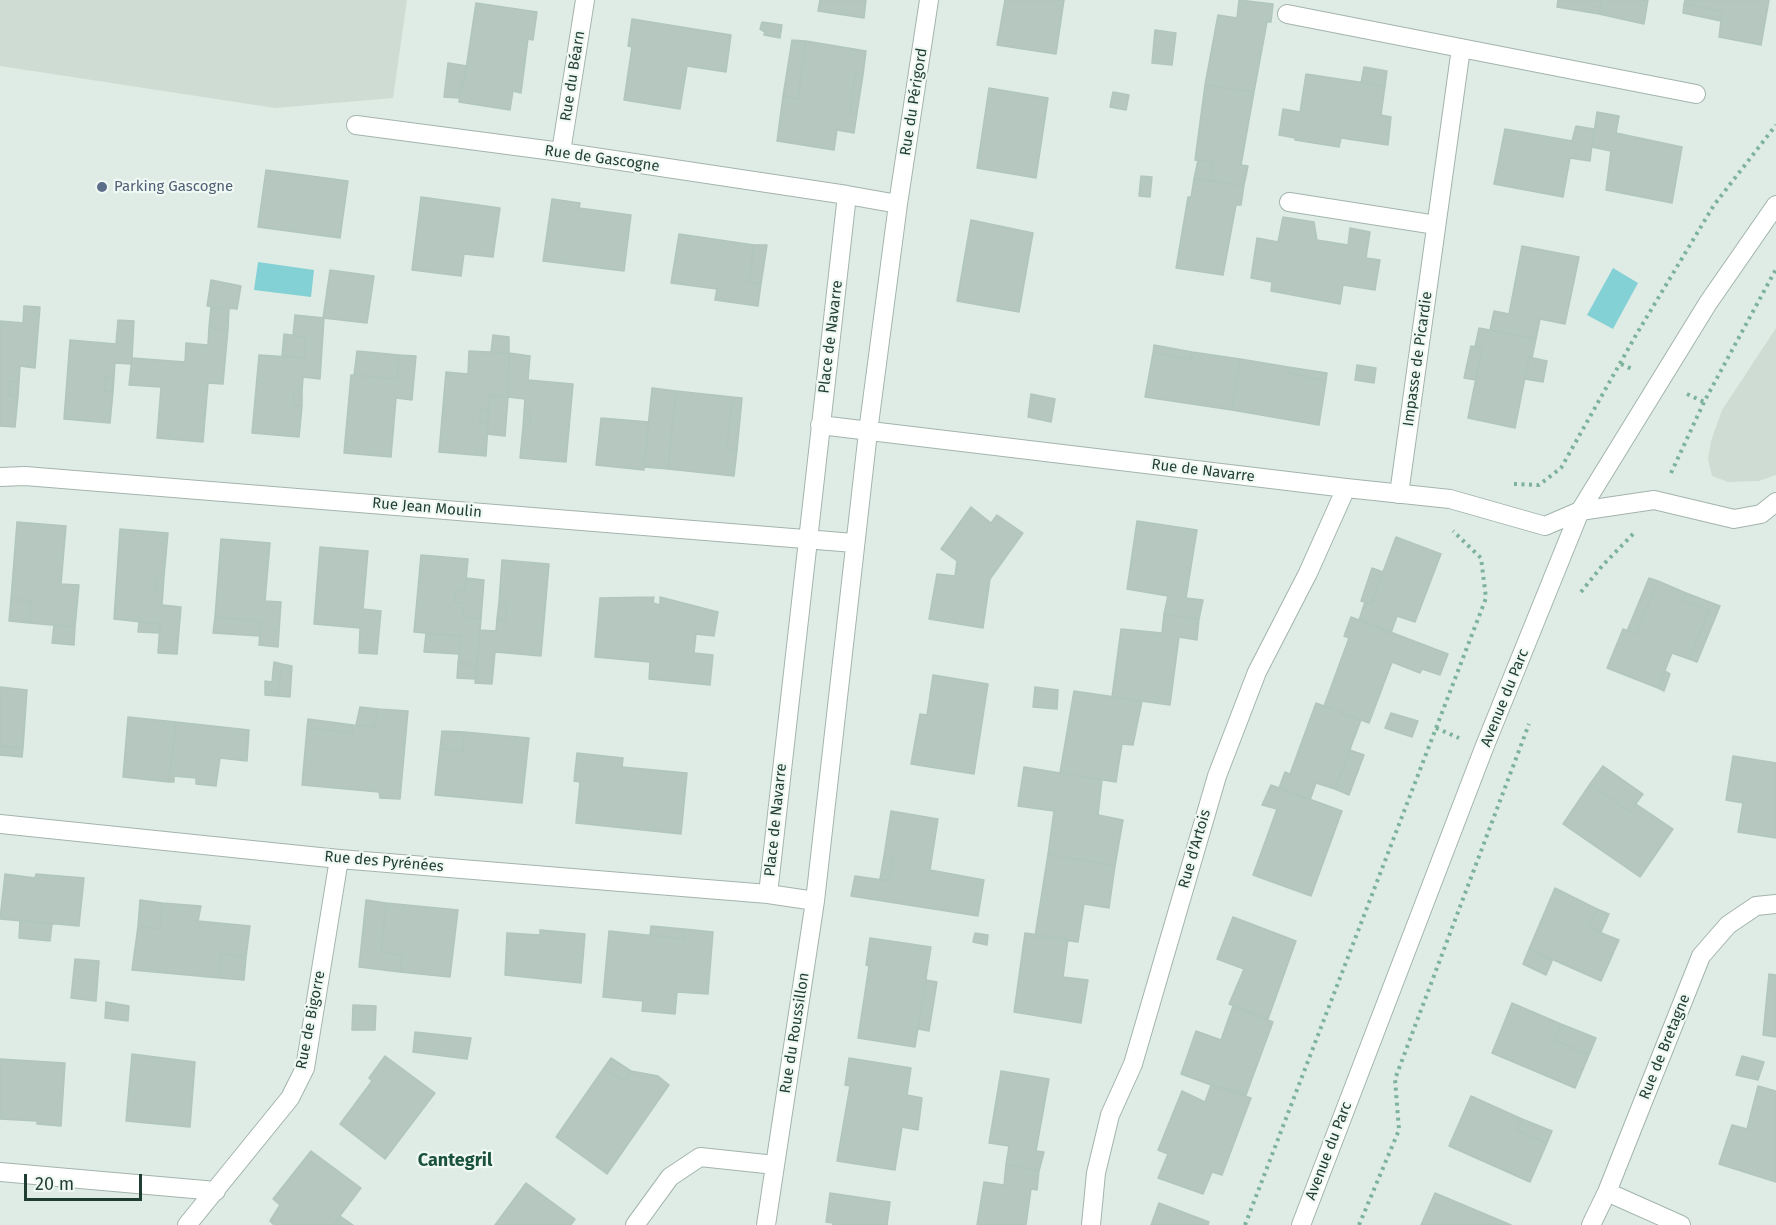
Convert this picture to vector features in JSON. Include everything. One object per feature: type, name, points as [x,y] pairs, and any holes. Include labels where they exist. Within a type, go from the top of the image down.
[{"type":"street","name":"Rue du Béarn","points":[[561,152],[585,0]]},
{"type":"street","name":"Rue du Périgord","points":[[898,204],[929,0]]},
{"type":"street","points":[[1287,14],[1696,94]]},
{"type":"street","name":"Impasse de Picardie","points":[[1400,494],[1461,48]]},
{"type":"street","name":"Rue de Gascogne","points":[[356,125],[561,152],[847,195]]},
{"type":"street","points":[[815,901],[854,543],[898,204],[847,195]]},
{"type":"street","name":"Place de Navarre","points":[[815,901],[768,894],[847,195]]},
{"type":"street","points":[[1289,202],[1436,225]]},
{"type":"street","name":"Avenue du Parc","points":[[1301,1225],[1480,759],[1580,512],[1708,303],[1776,205]]},
{"type":"street","name":"Rue de Navarre","points":[[820,425],[1450,499],[1545,526],[1580,512],[1654,500]]},
{"type":"street","name":"Rue Jean Moulin","points":[[0,477],[37,477],[854,543]]},
{"type":"street","name":"Rue d'Artois","points":[[1091,1225],[1095,1173],[1110,1115],[1133,1064],[1217,776],[1257,672],[1308,573],[1346,488]]},
{"type":"street","points":[[1654,500],[1734,519],[1761,514],[1776,502]]},
{"type":"street","name":"Rue des Pyrénées","points":[[0,824],[339,859],[768,894]]},
{"type":"street","name":"Rue de Bigorre","points":[[187,1225],[290,1098],[305,1068],[339,859]]},
{"type":"street","name":"Rue du Roussillon","points":[[766,1225],[815,901]]},
{"type":"street","name":"Rue de Bretagne","points":[[1591,1225],[1607,1192],[1701,956],[1728,925],[1756,906],[1776,904]]},
{"type":"street","points":[[635,1225],[670,1177],[700,1157],[775,1166]]},
{"type":"street","points":[[0,1172],[216,1191]]},
{"type":"street","points":[[1607,1192],[1681,1225]]},
{"type":"path","points":[[1506,484],[1539,485],[1561,468],[1636,335],[1714,205],[1776,125]]},
{"type":"path","points":[[1576,598],[1602,566],[1634,534],[1677,461],[1704,402],[1776,268]]},
{"type":"path","points":[[1245,1225],[1486,598],[1481,558],[1448,527],[1450,499]]},
{"type":"path","points":[[1359,1225],[1399,1130],[1395,1079],[1532,717]]},
{"type":"shaded area","points":[[0,0],[407,0],[393,98],[275,108],[0,66]]},
{"type":"shaded area","points":[[1776,328],[1776,475],[1759,481],[1728,482],[1712,476],[1708,459],[1711,441],[1722,410]]},
{"type":"water","points":[[258,262],[314,270],[311,297],[254,290]]},
{"type":"water","points":[[1613,268],[1638,283],[1613,329],[1587,315]]},
{"type":"building","points":[[820,0],[866,0],[864,18],[818,11]]},
{"type":"building","points":[[1005,0],[1064,0],[1056,54],[997,45]]},
{"type":"building","points":[[1239,0],[1273,4],[1271,22],[1267,22],[1254,92],[1205,85],[1218,15],[1237,18]]},
{"type":"building","points":[[1558,0],[1602,0],[1599,14],[1557,7]]},
{"type":"building","points":[[1602,0],[1648,0],[1644,24],[1599,14]]},
{"type":"building","points":[[1685,0],[1769,0],[1761,45],[1719,37],[1722,12],[1684,4]]},
{"type":"building","points":[[476,3],[537,12],[533,40],[528,39],[521,93],[513,91],[510,110],[459,102]]},
{"type":"building","points":[[1684,4],[1722,12],[1721,21],[1683,13]]},
{"type":"building","points":[[632,19],[731,35],[726,72],[687,66],[680,109],[624,100],[632,47],[628,46]]},
{"type":"building","points":[[762,22],[782,25],[780,38],[764,35],[765,32],[760,29]]},
{"type":"building","points":[[1155,30],[1176,33],[1172,65],[1152,63]]},
{"type":"building","points":[[792,40],[806,41],[798,99],[783,96]]},
{"type":"building","points":[[806,41],[866,51],[863,75],[855,74],[850,112],[857,113],[854,133],[837,130],[834,150],[777,141],[783,96],[798,99]]},
{"type":"building","points":[[448,63],[467,66],[459,98],[444,97]]},
{"type":"building","points":[[1364,67],[1387,71],[1385,86],[1361,83]]},
{"type":"building","points":[[855,74],[863,75],[857,113],[850,112]]},
{"type":"building","points":[[1306,74],[1385,86],[1381,115],[1391,117],[1388,145],[1341,138],[1339,147],[1279,135],[1283,109],[1300,112]]},
{"type":"building","points":[[1205,85],[1254,92],[1241,165],[1248,166],[1244,185],[1210,181],[1213,162],[1195,160]]},
{"type":"building","points":[[989,88],[1048,98],[1036,178],[977,168]]},
{"type":"building","points":[[1113,92],[1129,95],[1126,110],[1110,107]]},
{"type":"building","points":[[1597,112],[1619,116],[1616,133],[1682,147],[1672,203],[1606,190],[1611,151],[1592,147]]},
{"type":"building","points":[[1576,126],[1594,129],[1590,161],[1570,158],[1563,197],[1494,184],[1505,129],[1572,141]]},
{"type":"building","points":[[1198,160],[1213,162],[1210,181],[1194,179]]},
{"type":"building","points":[[266,170],[348,181],[340,238],[258,227]]},
{"type":"building","points":[[1141,176],[1152,177],[1150,197],[1139,196]]},
{"type":"building","points":[[1194,179],[1244,185],[1241,205],[1236,205],[1223,275],[1176,268],[1188,197],[1191,197]]},
{"type":"building","points":[[421,197],[500,208],[493,257],[464,254],[461,276],[412,270]]},
{"type":"building","points":[[552,199],[580,203],[579,208],[631,215],[624,271],[543,261]]},
{"type":"building","points":[[1283,217],[1314,222],[1317,240],[1348,245],[1350,228],[1370,232],[1366,258],[1380,260],[1375,290],[1343,285],[1340,304],[1271,291],[1272,282],[1251,278],[1257,238],[1278,242]]},
{"type":"building","points":[[971,220],[1033,233],[1019,312],[957,301]]},
{"type":"building","points":[[679,234],[754,245],[749,282],[761,284],[758,306],[715,300],[717,289],[671,283]]},
{"type":"building","points":[[754,245],[767,245],[761,284],[749,282]]},
{"type":"building","points":[[1522,246],[1579,257],[1565,324],[1540,319],[1536,339],[1490,330],[1494,311],[1509,314]]},
{"type":"building","points":[[330,270],[374,276],[367,323],[323,318]]},
{"type":"building","points":[[211,280],[241,286],[237,309],[207,306]]},
{"type":"building","points":[[24,306],[40,307],[35,368],[20,366],[19,381],[10,381],[9,395],[18,396],[15,427],[0,426],[0,321],[23,323]]},
{"type":"building","points":[[211,307],[229,308],[228,329],[209,327]]},
{"type":"building","points":[[295,315],[324,318],[320,379],[303,377],[302,392],[294,391],[293,405],[302,406],[299,437],[252,433],[259,355],[304,358],[305,337],[293,336]]},
{"type":"building","points":[[118,320],[134,321],[132,358],[131,364],[115,363],[114,377],[106,376],[104,391],[113,392],[110,423],[64,419],[70,340],[116,344]]},
{"type":"building","points":[[209,327],[228,329],[223,384],[208,383],[203,442],[157,438],[161,387],[129,385],[132,358],[185,362],[186,343],[208,345]]},
{"type":"building","points":[[1479,328],[1536,339],[1532,358],[1529,357],[1515,428],[1468,418],[1482,348],[1475,347]]},
{"type":"building","points":[[284,334],[305,337],[304,358],[282,356]]},
{"type":"building","points":[[493,335],[509,337],[509,353],[491,352]]},
{"type":"building","points":[[1154,345],[1192,352],[1191,359],[1153,353]]},
{"type":"building","points":[[1471,346],[1482,348],[1476,380],[1464,378]]},
{"type":"building","points":[[357,351],[399,355],[397,379],[354,375]]},
{"type":"building","points":[[469,351],[509,353],[508,397],[490,395],[489,410],[481,409],[480,423],[488,424],[486,456],[439,452],[446,372],[468,374]]},
{"type":"building","points":[[1192,352],[1240,359],[1232,410],[1145,397],[1153,353],[1191,359]]},
{"type":"building","points":[[509,353],[530,356],[528,380],[573,384],[566,462],[520,458],[523,427],[530,426],[531,413],[524,412],[525,399],[508,397]]},
{"type":"building","points":[[399,355],[416,356],[412,400],[396,398],[391,457],[344,453],[351,375],[397,379]]},
{"type":"building","points":[[1529,357],[1547,361],[1543,382],[1525,379]]},
{"type":"building","points":[[1240,359],[1288,367],[1288,373],[1326,381],[1319,425],[1232,410]]},
{"type":"building","points":[[1357,365],[1376,368],[1374,383],[1355,380]]},
{"type":"building","points":[[1288,367],[1327,373],[1326,381],[1288,373]]},
{"type":"building","points":[[106,376],[114,377],[113,392],[104,391]]},
{"type":"building","points":[[10,381],[19,381],[18,396],[9,395]]},
{"type":"building","points":[[652,388],[676,391],[668,469],[644,467]]},
{"type":"building","points":[[294,391],[302,392],[302,406],[293,405]]},
{"type":"building","points":[[676,391],[732,397],[727,449],[737,450],[734,476],[668,469]]},
{"type":"building","points":[[1031,394],[1055,399],[1051,422],[1028,417]]},
{"type":"building","points":[[490,395],[508,397],[505,436],[487,434]]},
{"type":"building","points":[[732,397],[742,398],[737,450],[727,449]]},
{"type":"building","points":[[481,409],[489,410],[488,424],[480,423]]},
{"type":"building","points":[[524,412],[531,413],[530,426],[523,427]]},
{"type":"building","points":[[601,418],[649,422],[644,470],[596,465]]},
{"type":"building","points":[[971,507],[991,523],[997,515],[1023,533],[990,579],[983,628],[929,619],[937,574],[955,576],[957,561],[941,549]]},
{"type":"building","points":[[1137,521],[1197,530],[1186,598],[1203,600],[1199,619],[1164,614],[1168,596],[1127,589]]},
{"type":"building","points":[[17,522],[66,526],[61,584],[79,585],[75,627],[29,623],[31,601],[11,599]]},
{"type":"building","points":[[120,529],[168,533],[164,576],[156,576],[155,591],[163,591],[162,605],[181,607],[177,654],[158,653],[160,624],[114,619]]},
{"type":"building","points":[[1396,537],[1441,554],[1415,622],[1397,616],[1391,633],[1359,620],[1365,602],[1371,604]]},
{"type":"building","points":[[221,539],[270,543],[265,601],[281,602],[278,647],[259,645],[261,621],[215,617]]},
{"type":"building","points":[[320,547],[368,551],[363,609],[381,611],[377,654],[359,653],[360,628],[314,624]]},
{"type":"building","points":[[421,555],[468,559],[465,591],[455,590],[454,602],[464,603],[463,617],[481,619],[477,665],[458,663],[461,636],[414,632]]},
{"type":"building","points":[[502,560],[549,564],[541,656],[495,652],[492,684],[475,683],[480,630],[496,631],[497,619],[506,620],[507,603],[499,602]]},
{"type":"building","points":[[1372,568],[1383,572],[1371,604],[1361,601]]},
{"type":"building","points":[[156,576],[164,576],[163,591],[155,591]]},
{"type":"building","points":[[466,578],[484,580],[481,619],[463,617],[464,603],[454,602],[455,590],[465,591]]},
{"type":"building","points":[[1649,578],[1658,581],[1636,634],[1627,631]]},
{"type":"building","points":[[1658,581],[1686,593],[1683,600],[1709,611],[1689,659],[1672,653],[1658,688],[1607,668],[1623,629],[1636,634]]},
{"type":"building","points":[[1686,593],[1720,606],[1697,662],[1689,659],[1709,611],[1683,600]]},
{"type":"building","points":[[654,597],[653,603],[660,605],[660,597],[718,612],[714,636],[696,634],[694,653],[713,655],[710,685],[649,679],[650,662],[595,657],[600,598]]},
{"type":"building","points":[[11,599],[31,601],[29,623],[9,621]]},
{"type":"building","points":[[499,602],[507,603],[506,620],[497,619]]},
{"type":"building","points":[[1164,614],[1199,619],[1197,640],[1179,637],[1170,705],[1112,697],[1121,629],[1162,633]]},
{"type":"building","points":[[215,617],[261,621],[260,636],[213,633]]},
{"type":"building","points":[[1351,617],[1448,654],[1440,675],[1422,669],[1420,673],[1392,662],[1369,723],[1324,706],[1349,638],[1344,636]]},
{"type":"building","points":[[139,622],[160,624],[160,633],[138,632]]},
{"type":"building","points":[[54,625],[75,627],[74,645],[52,643]]},
{"type":"building","points":[[426,633],[461,636],[459,654],[424,652]]},
{"type":"building","points":[[274,662],[282,664],[277,696],[265,695],[265,681],[272,682]]},
{"type":"building","points":[[458,663],[477,665],[476,679],[457,678]]},
{"type":"building","points":[[282,664],[292,666],[290,697],[277,696]]},
{"type":"building","points":[[1665,671],[1670,674],[1664,691],[1658,688]]},
{"type":"building","points":[[933,675],[988,684],[974,774],[911,764],[920,714],[927,715]]},
{"type":"building","points":[[0,687],[27,690],[23,748],[0,746]]},
{"type":"building","points":[[1035,687],[1058,690],[1057,709],[1033,707]]},
{"type":"building","points":[[1074,691],[1142,701],[1133,745],[1122,744],[1116,782],[1060,773]]},
{"type":"building","points":[[1316,703],[1361,720],[1335,789],[1316,783],[1310,800],[1279,788],[1285,772],[1290,774]]},
{"type":"building","points":[[360,707],[378,709],[374,727],[356,725]]},
{"type":"building","points":[[378,709],[408,711],[400,799],[380,798],[379,792],[302,785],[307,728],[353,733],[353,725],[374,727]]},
{"type":"building","points":[[1391,713],[1418,721],[1412,737],[1385,728]]},
{"type":"building","points":[[128,717],[176,722],[169,782],[123,777]]},
{"type":"building","points":[[308,719],[353,725],[353,733],[307,728]]},
{"type":"building","points":[[176,722],[249,730],[247,761],[220,758],[216,786],[196,784],[196,778],[174,776],[174,782],[169,782]]},
{"type":"building","points":[[442,731],[464,732],[463,751],[440,749]]},
{"type":"building","points":[[464,732],[529,738],[522,803],[435,795],[440,749],[463,751]]},
{"type":"building","points":[[0,746],[23,748],[22,757],[0,755]]},
{"type":"building","points":[[1350,750],[1364,755],[1349,795],[1335,789]]},
{"type":"building","points":[[577,753],[623,758],[622,767],[687,773],[681,834],[576,823],[580,782],[574,781]]},
{"type":"building","points":[[1733,756],[1776,763],[1776,838],[1738,832],[1743,803],[1726,800]]},
{"type":"building","points":[[1603,766],[1643,794],[1630,812],[1590,784]]},
{"type":"building","points":[[1024,767],[1102,780],[1098,815],[1123,820],[1115,866],[1048,854],[1054,811],[1018,806]]},
{"type":"building","points":[[1590,784],[1630,812],[1636,804],[1673,829],[1640,877],[1563,824]]},
{"type":"building","points":[[1271,785],[1342,811],[1311,896],[1253,875],[1277,809],[1262,805]]},
{"type":"building","points":[[891,811],[938,819],[930,870],[984,880],[978,916],[851,896],[855,876],[889,881],[893,858],[884,856]]},
{"type":"building","points":[[1048,854],[1115,866],[1109,908],[1084,904],[1078,942],[1035,936]]},
{"type":"building","points":[[884,856],[893,858],[889,881],[880,879]]},
{"type":"building","points":[[5,874],[35,878],[36,874],[84,878],[79,926],[0,919]]},
{"type":"building","points":[[1555,888],[1597,909],[1589,928],[1619,940],[1601,981],[1529,949]]},
{"type":"building","points":[[140,900],[162,903],[160,929],[138,926]]},
{"type":"building","points":[[366,900],[386,903],[381,952],[402,955],[400,972],[359,967]]},
{"type":"building","points":[[162,903],[201,906],[198,921],[250,926],[246,957],[221,954],[220,978],[132,970],[138,926],[160,929]]},
{"type":"building","points":[[386,903],[458,910],[450,977],[400,972],[402,955],[381,952]]},
{"type":"building","points":[[1597,909],[1609,914],[1601,932],[1589,928]]},
{"type":"building","points":[[1233,917],[1296,941],[1268,1019],[1229,1004],[1244,969],[1217,959]]},
{"type":"building","points":[[20,920],[52,924],[50,941],[19,938]]},
{"type":"building","points":[[651,926],[684,929],[684,939],[650,935]]},
{"type":"building","points":[[684,929],[713,932],[708,994],[677,992],[675,1014],[642,1011],[643,1001],[603,997],[609,931],[684,939]]},
{"type":"building","points":[[540,930],[585,934],[581,983],[505,975],[507,933],[540,935]]},
{"type":"building","points":[[975,933],[988,935],[987,945],[973,942]]},
{"type":"building","points":[[1025,933],[1068,939],[1063,977],[1088,980],[1081,1023],[1014,1012]]},
{"type":"building","points":[[870,938],[931,947],[915,1047],[858,1038],[869,966],[866,965]]},
{"type":"building","points":[[1529,949],[1552,961],[1546,975],[1523,964]]},
{"type":"building","points":[[221,954],[246,957],[244,980],[220,978]]},
{"type":"building","points":[[75,959],[99,961],[96,1001],[71,998]]},
{"type":"building","points":[[1769,974],[1776,975],[1776,1037],[1763,1035]]},
{"type":"building","points":[[926,980],[937,982],[929,1031],[918,1029]]},
{"type":"building","points":[[106,1002],[129,1006],[128,1021],[105,1018]]},
{"type":"building","points":[[1512,1003],[1561,1024],[1554,1040],[1589,1055],[1575,1088],[1492,1053]]},
{"type":"building","points":[[353,1005],[376,1006],[375,1030],[352,1030]]},
{"type":"building","points":[[1233,1006],[1273,1022],[1246,1095],[1181,1074],[1196,1031],[1221,1040]]},
{"type":"building","points":[[1561,1024],[1596,1038],[1589,1055],[1554,1040]]},
{"type":"building","points":[[415,1032],[471,1038],[467,1059],[413,1052]]},
{"type":"building","points":[[132,1054],[195,1062],[190,1127],[126,1121]]},
{"type":"building","points":[[385,1056],[435,1093],[385,1159],[340,1124],[372,1081],[369,1078]]},
{"type":"building","points":[[1742,1056],[1764,1062],[1758,1080],[1736,1075]]},
{"type":"building","points":[[611,1058],[631,1071],[624,1081],[604,1068]]},
{"type":"building","points":[[849,1058],[911,1068],[907,1095],[922,1098],[918,1130],[902,1127],[895,1170],[837,1161],[850,1086],[845,1085]]},
{"type":"building","points":[[0,1059],[65,1063],[61,1126],[37,1124],[37,1121],[0,1119]]},
{"type":"building","points":[[604,1068],[624,1081],[631,1071],[658,1076],[669,1085],[607,1174],[556,1137]]},
{"type":"building","points":[[1001,1071],[1049,1079],[1036,1151],[1044,1152],[1039,1171],[1006,1164],[1009,1146],[989,1143]]},
{"type":"building","points":[[1211,1085],[1251,1098],[1222,1175],[1212,1172],[1203,1194],[1158,1178],[1168,1154],[1158,1150],[1182,1091],[1205,1102]]},
{"type":"building","points":[[1758,1086],[1776,1091],[1776,1182],[1719,1164],[1732,1125],[1747,1129]]},
{"type":"building","points":[[1471,1096],[1522,1119],[1517,1130],[1547,1143],[1530,1182],[1449,1146]]},
{"type":"building","points":[[1522,1119],[1552,1131],[1547,1143],[1517,1130]]},
{"type":"building","points":[[311,1151],[361,1188],[333,1225],[274,1225],[270,1221],[280,1205],[273,1199]]},
{"type":"building","points":[[1006,1164],[1039,1171],[1037,1190],[1031,1189],[1026,1225],[977,1225],[984,1182],[1004,1185]]},
{"type":"building","points":[[526,1183],[575,1219],[571,1225],[495,1225]]},
{"type":"building","points":[[830,1193],[890,1202],[887,1225],[833,1225],[833,1223],[826,1222]]},
{"type":"building","points":[[1435,1193],[1511,1225],[1421,1225]]},
{"type":"building","points":[[1159,1203],[1209,1222],[1208,1225],[1151,1225]]},
{"type":"building","points":[[340,1216],[353,1225],[333,1225]]},
{"type":"place","name":"Parking Gascogne","points":[[102,187]]},
{"type":"district","name":"Cantegril","points":[[455,1161]]}]
